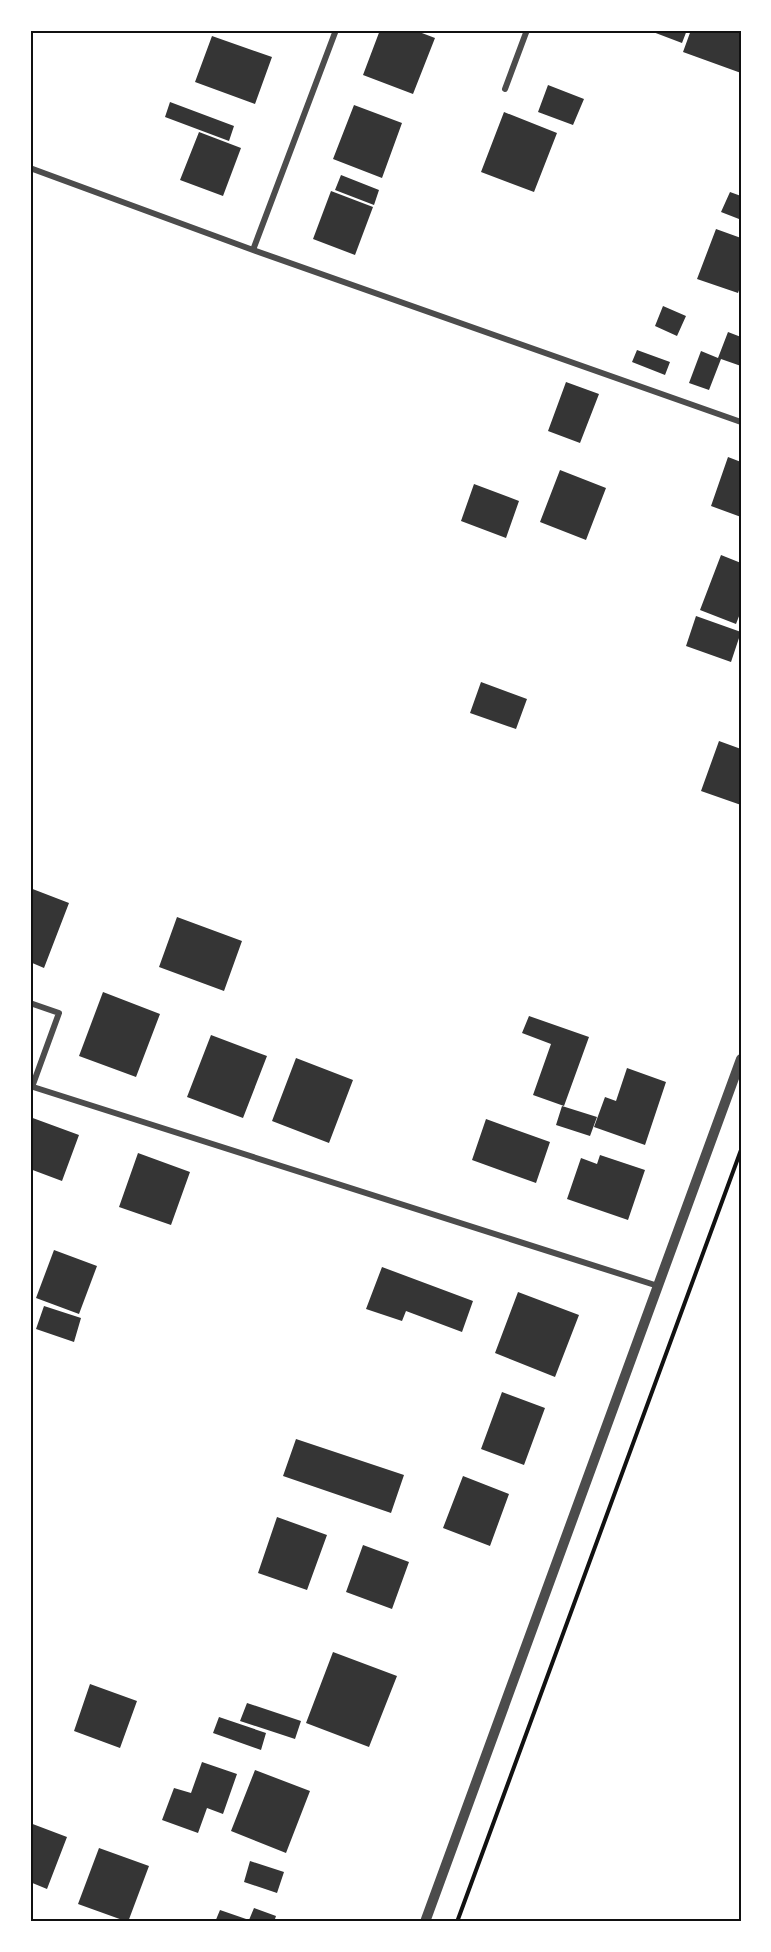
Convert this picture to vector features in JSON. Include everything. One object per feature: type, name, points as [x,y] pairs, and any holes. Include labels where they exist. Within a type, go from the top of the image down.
[{"type":"street","points":[[253,250],[336,30]]},
{"type":"street","points":[[505,89],[526,30]]},
{"type":"street","points":[[30,168],[253,250],[741,422]]},
{"type":"street","points":[[30,1003],[59,1013],[31,1086],[658,1286]]},
{"type":"street","points":[[425,1922],[741,1059]]},
{"type":"path","points":[[457,1922],[741,1150]]},
{"type":"building","points":[[380,30],[414,30],[435,38],[413,94],[363,75]]},
{"type":"building","points":[[654,30],[687,30],[682,43],[653,32]]},
{"type":"building","points":[[691,30],[741,30],[741,73],[683,52]]},
{"type":"building","points":[[212,36],[272,57],[255,104],[195,82]]},
{"type":"building","points":[[548,85],[584,99],[573,125],[538,112]]},
{"type":"building","points":[[170,102],[234,126],[229,141],[165,117]]},
{"type":"building","points":[[354,105],[402,123],[382,178],[333,159]]},
{"type":"building","points":[[504,112],[557,133],[534,192],[481,172]]},
{"type":"building","points":[[199,132],[241,148],[223,196],[180,180]]},
{"type":"building","points":[[341,175],[379,190],[374,205],[335,190]]},
{"type":"building","points":[[331,191],[373,207],[355,255],[313,239]]},
{"type":"building","points":[[730,192],[741,196],[739,219],[721,212]]},
{"type":"building","points":[[716,229],[741,238],[741,285],[738,293],[697,279]]},
{"type":"building","points":[[663,306],[686,316],[677,336],[655,326]]},
{"type":"building","points":[[728,332],[741,337],[741,366],[721,359],[709,390],[689,383],[701,351],[718,358]]},
{"type":"building","points":[[637,350],[670,362],[665,375],[632,362]]},
{"type":"building","points":[[566,382],[599,394],[580,443],[548,431]]},
{"type":"building","points":[[728,457],[741,462],[741,517],[711,506]]},
{"type":"building","points":[[560,470],[606,488],[586,540],[540,522]]},
{"type":"building","points":[[474,484],[519,501],[506,538],[461,521]]},
{"type":"building","points":[[721,555],[741,563],[741,611],[736,624],[700,610]]},
{"type":"building","points":[[696,616],[741,632],[731,662],[686,646]]},
{"type":"building","points":[[481,682],[527,699],[516,729],[470,713]]},
{"type":"building","points":[[719,741],[741,749],[741,805],[701,791]]},
{"type":"building","points":[[30,888],[69,903],[44,968],[30,962]]},
{"type":"building","points":[[177,917],[242,941],[224,991],[159,967]]},
{"type":"building","points":[[103,992],[160,1014],[136,1077],[79,1056]]},
{"type":"building","points":[[529,1016],[589,1037],[564,1106],[533,1095],[551,1044],[522,1033]]},
{"type":"building","points":[[211,1035],[267,1056],[243,1118],[187,1097]]},
{"type":"building","points":[[296,1058],[353,1080],[329,1143],[272,1121]]},
{"type":"building","points":[[627,1068],[666,1082],[645,1145],[594,1127],[605,1097],[616,1101]]},
{"type":"building","points":[[562,1106],[597,1117],[590,1136],[556,1125]]},
{"type":"building","points":[[30,1117],[79,1135],[62,1181],[30,1169]]},
{"type":"building","points":[[486,1119],[550,1142],[536,1183],[472,1160]]},
{"type":"building","points":[[138,1153],[190,1172],[171,1225],[119,1207]]},
{"type":"building","points":[[600,1155],[645,1170],[628,1220],[567,1199],[581,1158],[597,1164]]},
{"type":"building","points":[[54,1250],[97,1266],[79,1314],[36,1298]]},
{"type":"building","points":[[382,1267],[473,1301],[462,1332],[406,1311],[402,1321],[366,1309]]},
{"type":"building","points":[[518,1292],[579,1315],[555,1377],[495,1353]]},
{"type":"building","points":[[44,1306],[81,1318],[74,1342],[36,1329]]},
{"type":"building","points":[[502,1392],[545,1408],[524,1465],[481,1449]]},
{"type":"building","points":[[296,1439],[404,1475],[391,1513],[283,1476]]},
{"type":"building","points":[[463,1476],[509,1494],[490,1546],[443,1528]]},
{"type":"building","points":[[277,1517],[327,1535],[307,1590],[258,1573]]},
{"type":"building","points":[[363,1545],[409,1562],[392,1609],[346,1592]]},
{"type":"building","points":[[333,1652],[397,1676],[369,1747],[306,1723]]},
{"type":"building","points":[[90,1684],[137,1701],[120,1748],[74,1731]]},
{"type":"building","points":[[247,1703],[301,1721],[295,1739],[240,1721]]},
{"type":"building","points":[[219,1717],[266,1733],[261,1750],[213,1733]]},
{"type":"building","points":[[202,1762],[237,1774],[223,1814],[207,1808],[198,1833],[162,1820],[174,1788],[191,1793]]},
{"type":"building","points":[[255,1770],[310,1791],[286,1853],[231,1831]]},
{"type":"building","points":[[30,1823],[67,1837],[47,1889],[30,1882]]},
{"type":"building","points":[[99,1848],[149,1866],[128,1922],[78,1904]]},
{"type":"building","points":[[250,1861],[284,1872],[277,1893],[244,1882]]},
{"type":"building","points":[[254,1908],[276,1916],[274,1922],[215,1922],[220,1910],[249,1920]]}]
